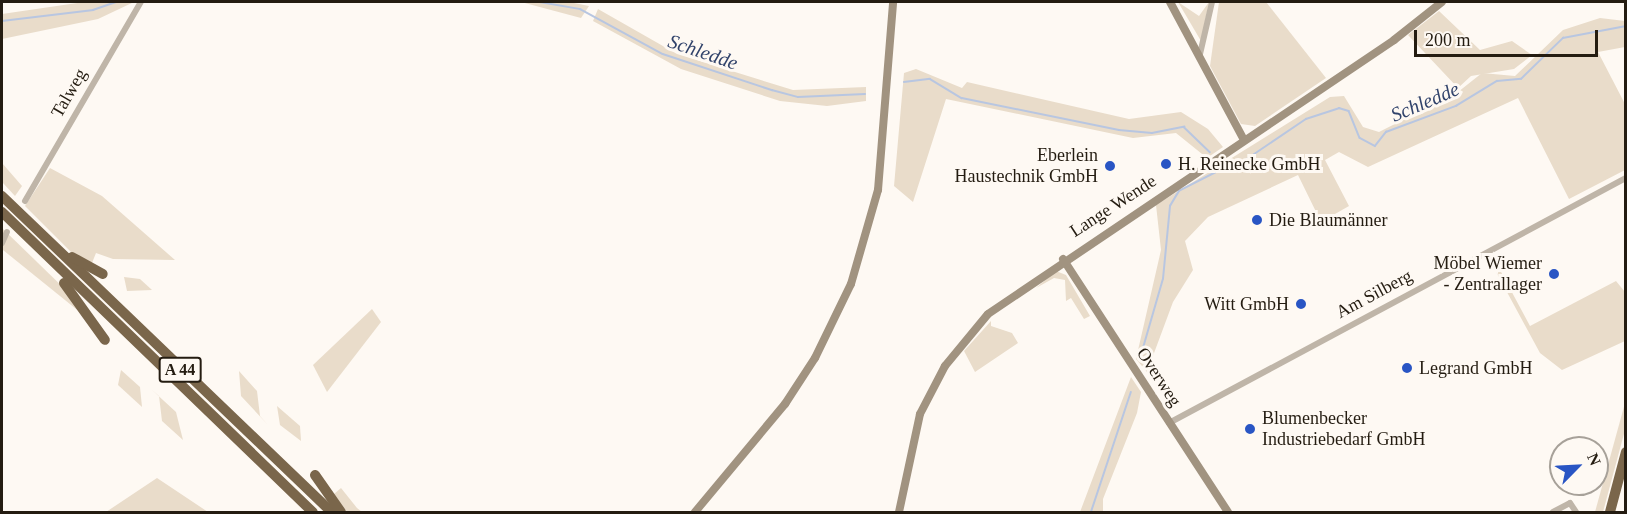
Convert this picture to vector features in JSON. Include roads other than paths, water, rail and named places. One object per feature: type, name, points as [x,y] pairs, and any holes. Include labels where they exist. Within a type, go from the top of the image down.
[{"type":"highway","name":"A 44","points":[[2,196],[331,513]]},
{"type":"highway","name":"A 44","points":[[2,212],[313,513]]},
{"type":"highway","points":[[31,225],[44,230],[75,261],[103,274]]},
{"type":"highway","points":[[24,235],[105,340]]},
{"type":"highway","points":[[1610,513],[1626,452]]},
{"type":"highway","points":[[315,475],[341,513]]},
{"type":"street","name":"Talweg","points":[[25,201],[141,2]]},
{"type":"street","points":[[695,513],[785,404],[815,358],[851,284],[878,190],[893,2]]},
{"type":"street","points":[[1170,2],[1200,54],[1244,140]]},
{"type":"street","points":[[1200,54],[1212,2]]},
{"type":"street","name":"Lange Wende","points":[[899,513],[913,433],[945,366],[988,314],[1063,259],[1244,140],[1442,2]]},
{"type":"street","name":"Am Silberg","points":[[1169,423],[1626,178]]},
{"type":"street","points":[[2,243],[7,232]]},
{"type":"street","name":"Overweg","points":[[1063,259],[1228,513]]},
{"type":"street","points":[[1553,513],[1570,503],[1576,513]]},
{"type":"waterway","name":"Schledde","points":[[2,21],[93,10],[116,2]]},
{"type":"waterway","name":"Schledde","points":[[540,2],[580,9],[663,54],[772,90],[798,97],[865,94]]},
{"type":"waterway","name":"Schledde","points":[[1220,166],[1238,165],[1306,119],[1339,108],[1349,111],[1360,138],[1375,146],[1386,132],[1456,106],[1497,81],[1521,79],[1563,38],[1626,26]]},
{"type":"waterway","name":"Schledde","points":[[904,82],[930,79],[962,98],[1119,130],[1152,133],[1184,127],[1210,152]]},
{"type":"waterway","points":[[1141,355],[1163,279],[1170,206],[1179,191],[1224,168]]},
{"type":"waterway","points":[[1091,512],[1131,392]]},
{"type":"place","name":"H. Reinecke GmbH","points":[[1166,164]]},
{"type":"place","name":"Eberlein Haustechnik GmbH","points":[[1110,166]]},
{"type":"place","name":"Die Blaumänner","points":[[1257,220]]},
{"type":"place","name":"Möbel Wiemer - Zentrallager","points":[[1554,274]]},
{"type":"place","name":"Witt GmbH","points":[[1301,304]]},
{"type":"place","name":"Legrand GmbH","points":[[1407,368]]},
{"type":"place","name":"Blumenbecker Industriebedarf GmbH","points":[[1250,429]]}]
